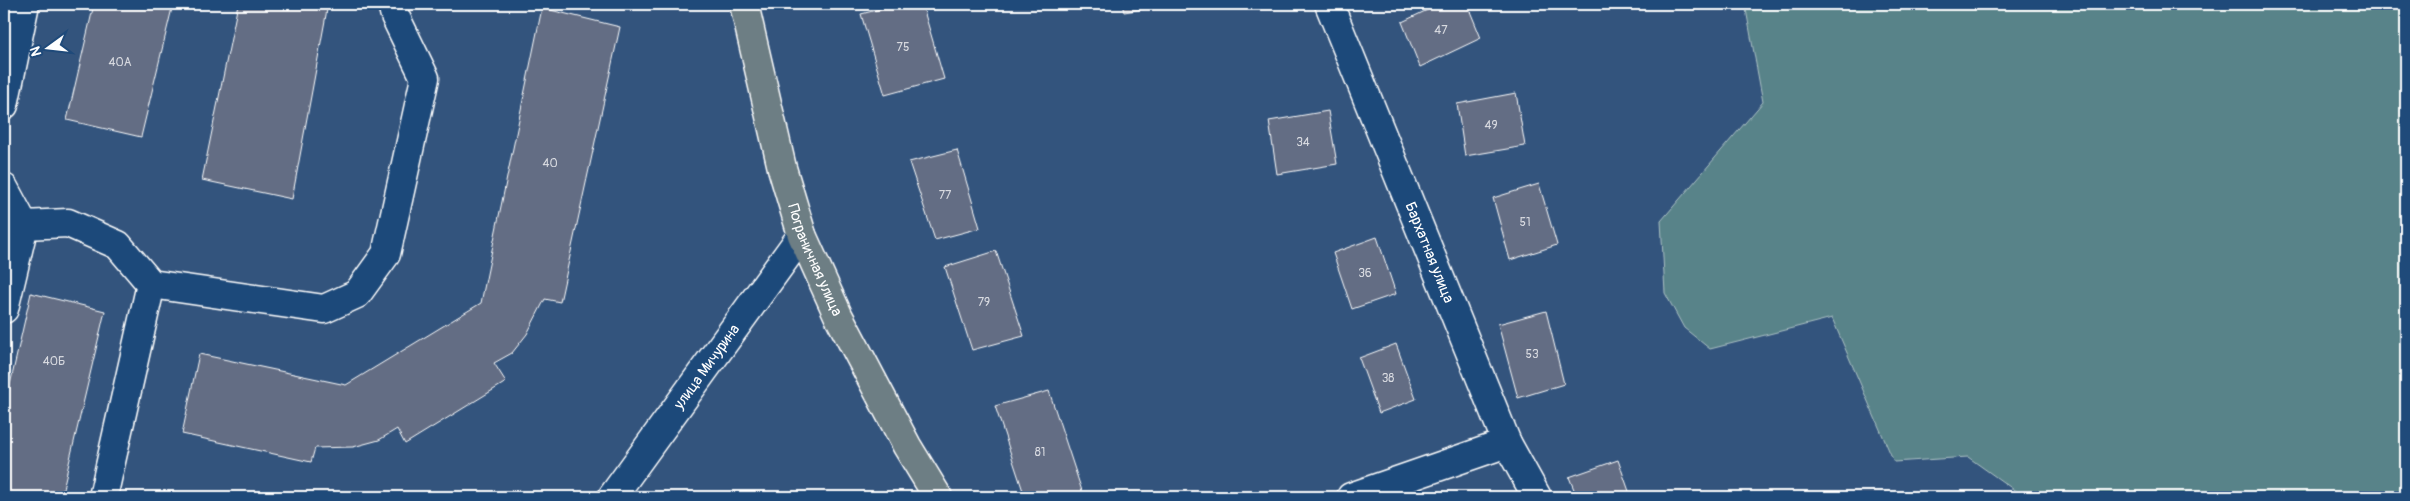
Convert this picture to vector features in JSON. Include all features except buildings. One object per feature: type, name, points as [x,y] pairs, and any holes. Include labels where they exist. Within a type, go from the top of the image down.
[{"type":"main road","name":"Пограничная улица","points":[[744,4],[782,168],[802,235],[838,315],[907,446],[938,497]]},
{"type":"street","points":[[4,106],[25,4]]},
{"type":"street","points":[[24,225],[68,223],[118,245],[151,284],[324,309],[357,294],[386,254],[425,78],[395,16],[392,4]]},
{"type":"street","name":"Бархатная улица","points":[[1329,4],[1507,443],[1537,497]]},
{"type":"street","points":[[4,188],[24,225],[4,309]]},
{"type":"street","name":"улица Мичурина","points":[[612,497],[802,235]]},
{"type":"street","points":[[103,497],[151,284]]},
{"type":"street","points":[[1351,497],[1507,443]]},
{"type":"green space","points":[[1745,4],[2406,4],[2406,497],[2024,497],[1968,457],[1894,462],[1832,318],[1710,349],[1684,328],[1665,293],[1661,221],[1763,102]]}]
